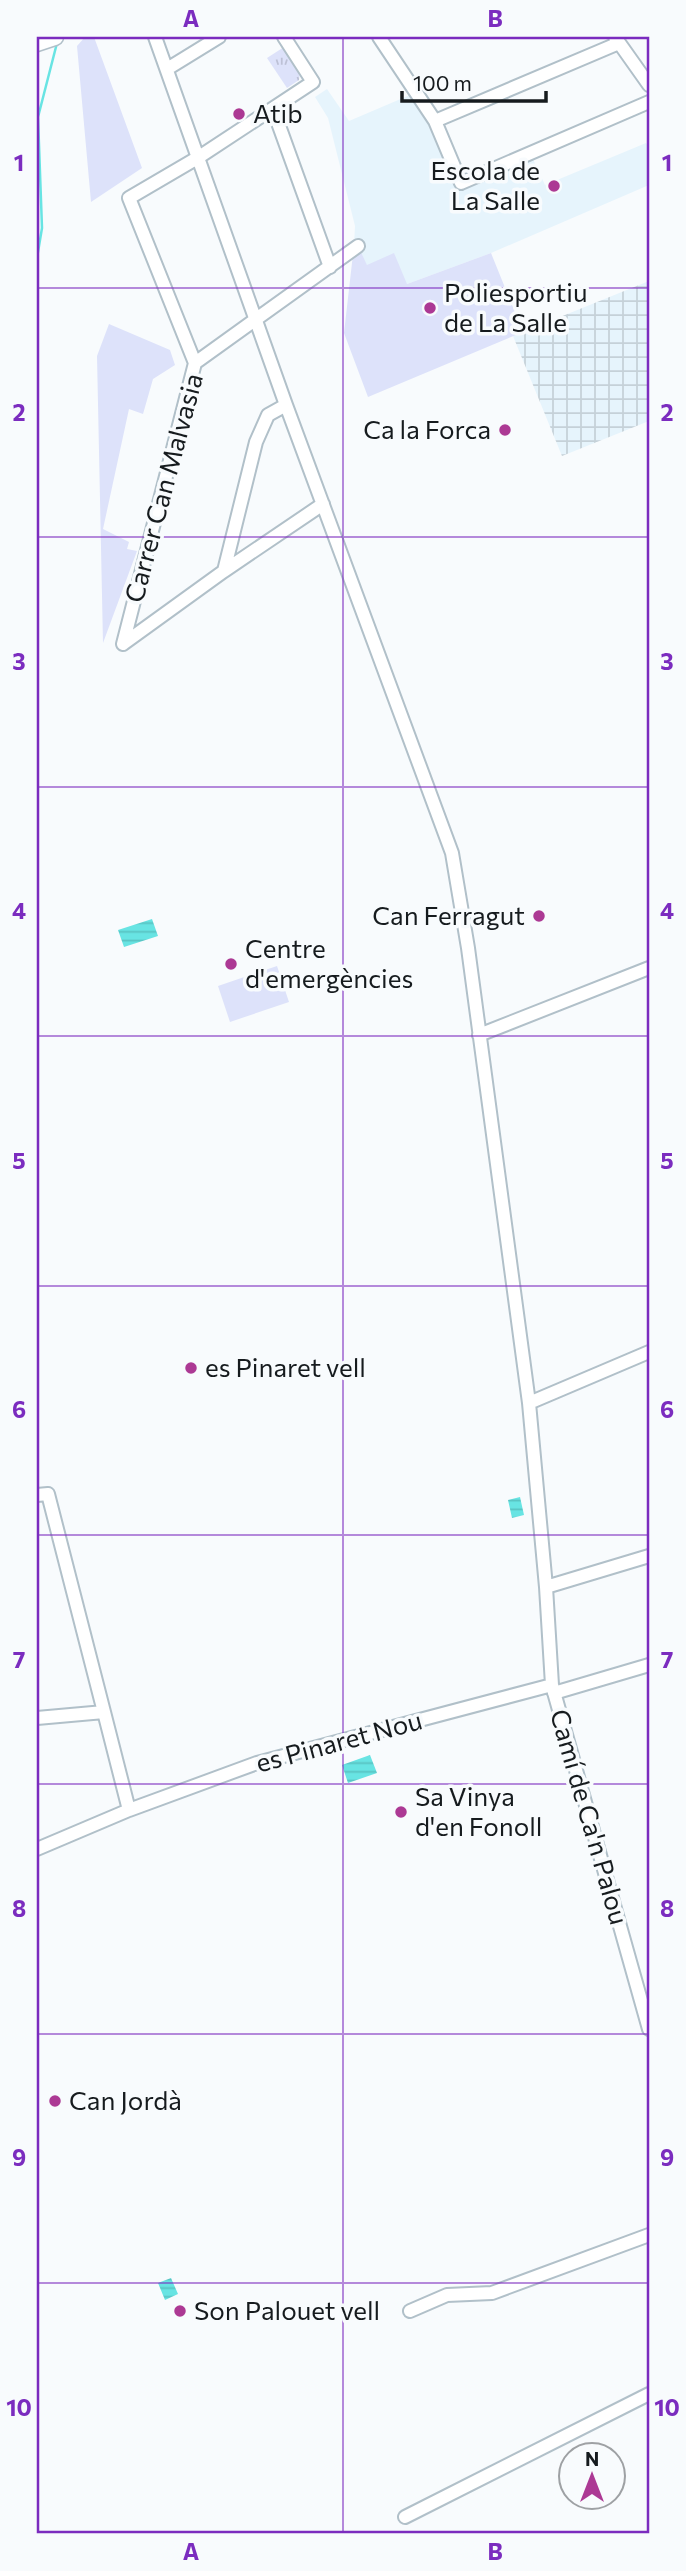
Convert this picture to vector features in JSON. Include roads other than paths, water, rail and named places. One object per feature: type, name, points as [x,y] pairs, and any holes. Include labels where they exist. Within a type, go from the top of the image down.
[{"type":"main road","points":[[37,43],[55,37]]},
{"type":"street","name":"Camí de Ca'n Palou","points":[[155,37],[286,405],[452,853],[468,948],[529,1403],[547,1587],[553,1689],[649,2029]]},
{"type":"street","points":[[167,69],[219,37]]},
{"type":"street","points":[[195,363],[130,198],[199,157],[313,82],[284,37]]},
{"type":"street","points":[[379,37],[435,121],[461,183],[649,102]]},
{"type":"street","points":[[435,121],[617,40],[649,85]]},
{"type":"street","points":[[273,109],[330,268]]},
{"type":"street","name":"Carrer Can Malvasia","points":[[224,571],[123,643],[195,363],[358,246]]},
{"type":"street","points":[[224,571],[256,442],[268,415],[286,405]]},
{"type":"street","points":[[224,571],[323,504]]},
{"type":"street","points":[[479,1035],[649,968]]},
{"type":"street","points":[[529,1403],[649,1352]]},
{"type":"street","points":[[37,1495],[48,1494],[130,1810]]},
{"type":"street","points":[[547,1587],[649,1556]]},
{"type":"street","name":"es Pinaret Nou","points":[[37,1849],[130,1810],[257,1763],[649,1665]]},
{"type":"street","points":[[37,1718],[104,1712]]},
{"type":"street","points":[[410,2311],[447,2295],[492,2293],[649,2235]]},
{"type":"street","points":[[405,2517],[649,2394]]},
{"type":"water","points":[[152,919],[158,936],[124,947],[118,930]]},
{"type":"water","points":[[520,1497],[524,1515],[512,1518],[508,1500]]},
{"type":"water","points":[[370,1755],[377,1773],[348,1783],[342,1765]]},
{"type":"water","points":[[171,2278],[178,2294],[165,2300],[158,2283]]},
{"type":"waterway","points":[[37,258],[42,228],[38,117],[57,43]]},
{"type":"place","name":"Atib","points":[[239,114]]},
{"type":"place","name":"Escola de La Salle","points":[[554,186]]},
{"type":"place","name":"Poliesportiu de La Salle","points":[[430,308]]},
{"type":"place","name":"Ca la Forca","points":[[505,430]]},
{"type":"place","name":"Can Ferragut","points":[[539,916]]},
{"type":"place","name":"Centre d'emergències","points":[[231,964]]},
{"type":"place","name":"es Pinaret vell","points":[[191,1368]]},
{"type":"place","name":"Sa Vinya d'en Fonoll","points":[[401,1812]]},
{"type":"place","name":"Can Jordà","points":[[55,2101]]},
{"type":"place","name":"Son Palouet vell","points":[[180,2311]]}]
